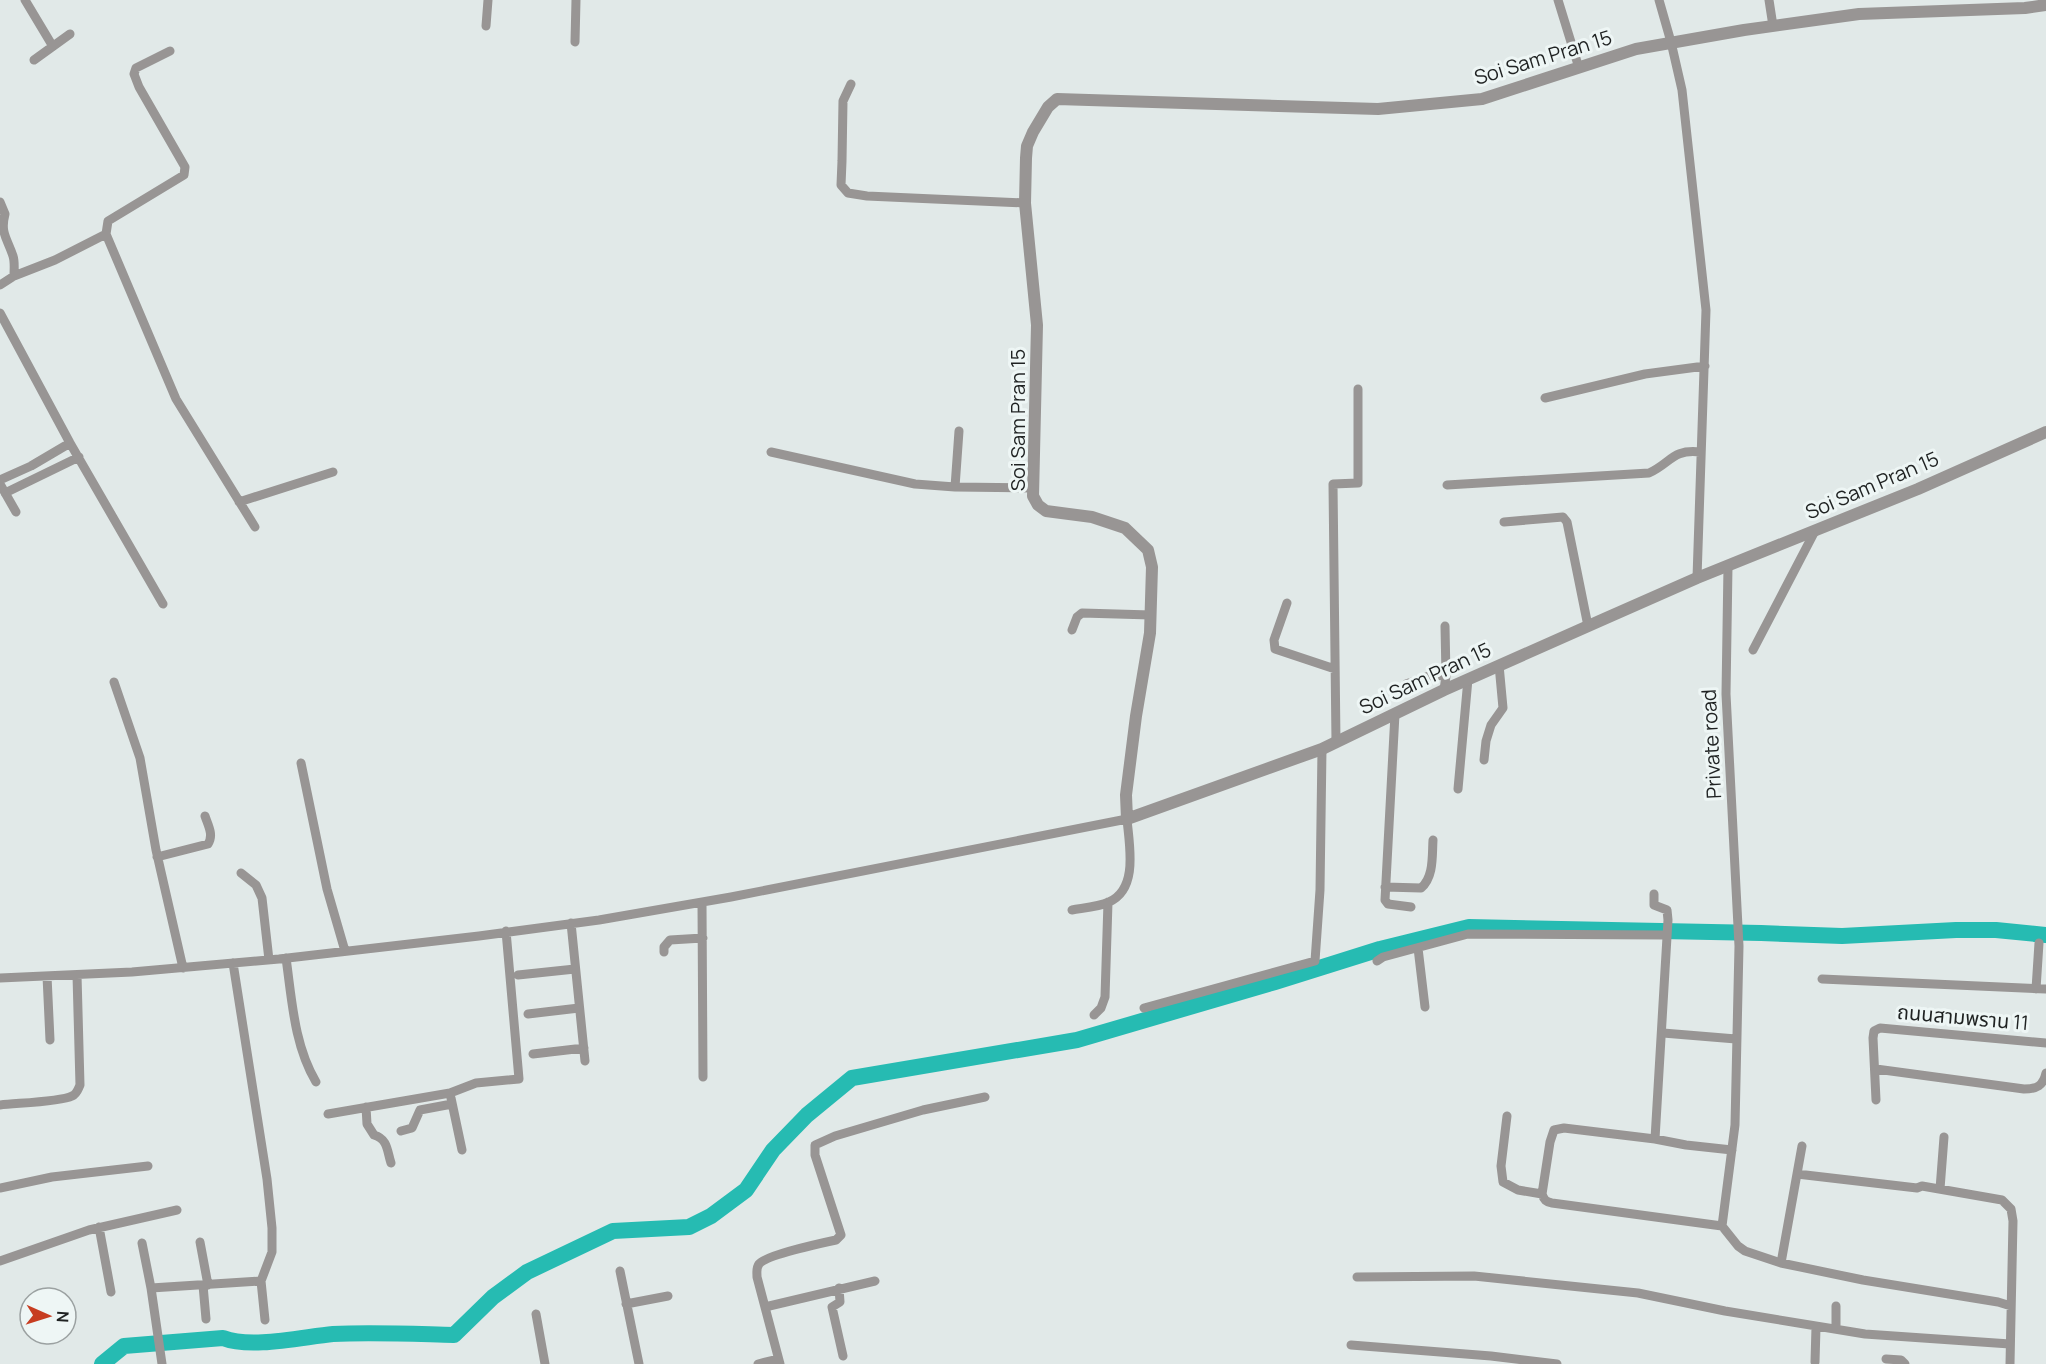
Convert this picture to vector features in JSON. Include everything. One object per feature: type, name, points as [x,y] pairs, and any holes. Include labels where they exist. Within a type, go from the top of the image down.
[{"type":"street","points":[[25,0],[52,45]]},
{"type":"street","points":[[486,26],[488,0]]},
{"type":"street","points":[[575,42],[576,0]]},
{"type":"street","points":[[1558,0],[1579,68]]},
{"type":"street","points":[[1659,0],[1682,90],[1706,310],[1697,578]]},
{"type":"street","points":[[1769,0],[1773,26]]},
{"type":"street","name":"Soi Sam Pran 15","points":[[2046,5],[2025,8],[1859,14],[1773,26],[1636,49],[1482,99],[1378,109],[1057,99],[1048,107],[1027,146],[1025,203],[1037,325],[1034,496],[1038,505],[1046,511],[1092,517],[1125,528],[1149,550],[1152,567],[1150,633],[1126,795],[1127,819],[1322,749],[1468,679],[1697,578],[1918,489],[2046,432]]},
{"type":"street","points":[[34,60],[70,34]]},
{"type":"street","points":[[170,51],[136,68],[134,74],[139,87],[185,167],[184,175],[108,221],[106,234],[176,399],[255,527]]},
{"type":"street","points":[[852,84],[843,101],[842,185],[848,193],[867,196],[1025,203]]},
{"type":"street","points":[[0,202],[5,214],[2,222],[3,231],[14,260],[14,276]]},
{"type":"street","points":[[0,285],[14,276],[55,260],[106,234]]},
{"type":"street","points":[[0,313],[70,443],[163,604]]},
{"type":"street","points":[[1545,398],[1645,374],[1705,366]]},
{"type":"street","points":[[1336,742],[1333,484],[1358,483],[1358,389]]},
{"type":"street","points":[[955,487],[959,431]]},
{"type":"street","points":[[2,486],[70,443]]},
{"type":"street","points":[[1447,484],[1649,473],[1659,469],[1680,452],[1688,450],[1700,452]]},
{"type":"street","points":[[771,452],[896,481],[955,487],[1034,488]]},
{"type":"street","points":[[2,486],[79,457]]},
{"type":"street","points":[[239,502],[333,472]]},
{"type":"street","points":[[2,486],[16,512]]},
{"type":"street","points":[[1504,522],[1563,517],[1567,522],[1588,626]]},
{"type":"street","points":[[1753,650],[1815,531]]},
{"type":"street","name":"Private road","points":[[1722,1226],[1735,1125],[1739,946],[1726,694],[1728,566]]},
{"type":"street","points":[[1287,603],[1274,640],[1275,649],[1335,669]]},
{"type":"street","points":[[1072,630],[1077,617],[1082,613],[1151,615]]},
{"type":"street","points":[[1444,690],[1445,626]]},
{"type":"street","points":[[1484,760],[1491,725],[1503,708],[1499,665]]},
{"type":"street","points":[[1406,684],[1432,675],[1446,676]]},
{"type":"street","points":[[1458,789],[1468,679]]},
{"type":"street","points":[[114,682],[140,758],[157,857],[183,968]]},
{"type":"street","points":[[1395,714],[1385,900],[1388,904],[1411,907]]},
{"type":"street","points":[[1144,1008],[1315,961],[1320,890],[1322,749]]},
{"type":"street","points":[[301,763],[327,889],[345,951]]},
{"type":"street","points":[[157,857],[208,843],[210,832],[205,816]]},
{"type":"street","points":[[0,978],[183,968],[269,960],[599,920],[702,903],[1127,819],[1130,852],[1128,880],[1115,898],[1108,902],[1071,910]]},
{"type":"street","points":[[1385,887],[1420,888],[1425,884],[1430,873],[1433,840]]},
{"type":"street","points":[[241,873],[256,885],[262,898],[262,917],[269,960]]},
{"type":"street","points":[[1654,894],[1654,905],[1666,908],[1668,920],[1655,1139]]},
{"type":"street","points":[[1094,1016],[1101,1008],[1105,996],[1108,902]]},
{"type":"street","points":[[702,903],[704,1077]]},
{"type":"street","points":[[571,922],[585,1061]]},
{"type":"street","points":[[328,1114],[450,1093],[476,1083],[520,1077],[506,931]]},
{"type":"street","points":[[1377,961],[1383,957],[1468,934],[1667,934]]},
{"type":"street","points":[[664,952],[670,940],[703,938]]},
{"type":"street","points":[[1822,979],[2041,989],[2039,943]]},
{"type":"street","points":[[1418,948],[1425,1007]]},
{"type":"street","points":[[285,958],[305,1064],[316,1082]]},
{"type":"street","points":[[233,963],[267,1179],[272,1228],[272,1252],[268,1268],[261,1281],[265,1320]]},
{"type":"street","points":[[518,975],[575,969]]},
{"type":"street","points":[[0,1105],[72,1097],[77,1093],[80,1084],[77,975]]},
{"type":"street","points":[[47,976],[50,1040]]},
{"type":"street","points":[[528,1014],[579,1008]]},
{"type":"street","name":"ถนนสามพราน 11","points":[[1876,1100],[1873,1038],[1874,1031],[1880,1028],[2046,1043]]},
{"type":"street","points":[[1663,1033],[1736,1039]]},
{"type":"street","points":[[533,1054],[584,1048]]},
{"type":"street","points":[[1876,1069],[2024,1089],[2036,1089],[2043,1082],[2046,1073]]},
{"type":"street","points":[[450,1093],[462,1150]]},
{"type":"street","points":[[758,1364],[779,1362],[757,1277],[757,1269],[761,1262],[771,1257],[836,1240],[841,1235],[815,1155],[815,1145],[835,1136],[923,1110],[985,1097]]},
{"type":"street","points":[[401,1131],[412,1128],[420,1110],[452,1104]]},
{"type":"street","points":[[366,1107],[368,1124],[374,1135],[381,1137],[385,1142],[391,1163]]},
{"type":"street","points":[[1506,1116],[1501,1166],[1503,1182],[1518,1190],[1542,1194]]},
{"type":"street","points":[[1732,1150],[1564,1128],[1554,1130],[1542,1194],[1547,1202],[1552,1203],[1722,1226],[1745,1251],[1781,1263],[2011,1306]]},
{"type":"street","points":[[1940,1189],[1944,1137]]},
{"type":"street","points":[[1781,1263],[1802,1146]]},
{"type":"street","points":[[0,1188],[52,1177],[148,1166]]},
{"type":"street","points":[[1797,1174],[1940,1189],[2002,1200],[2010,1209],[2013,1221],[2010,1364]]},
{"type":"street","points":[[0,1261],[99,1227],[177,1210]]},
{"type":"street","points":[[99,1227],[111,1292]]},
{"type":"street","points":[[200,1242],[206,1285],[206,1319]]},
{"type":"street","points":[[142,1244],[162,1361]]},
{"type":"street","points":[[620,1271],[639,1364]]},
{"type":"street","points":[[1357,1277],[1474,1276],[1626,1292],[1865,1334],[2010,1344]]},
{"type":"street","points":[[151,1288],[261,1281]]},
{"type":"street","points":[[765,1307],[875,1281]]},
{"type":"street","points":[[839,1288],[840,1302],[832,1307],[843,1356]]},
{"type":"street","points":[[626,1304],[668,1296]]},
{"type":"street","points":[[1836,1306],[1836,1329]]},
{"type":"street","points":[[536,1314],[545,1364]]},
{"type":"street","points":[[1815,1362],[1816,1327]]},
{"type":"street","points":[[1351,1345],[1491,1356],[1557,1364]]},
{"type":"street","points":[[1886,1359],[1901,1360],[1905,1364]]},
{"type":"waterway","points":[[102,1364],[124,1346],[223,1338],[234,1341],[262,1342],[348,1333],[454,1335],[493,1297],[527,1272],[613,1231],[689,1227],[711,1216],[746,1190],[773,1150],[807,1115],[852,1078],[1077,1040],[1380,949],[1469,927],[1842,936],[1996,930],[2046,935]]}]
